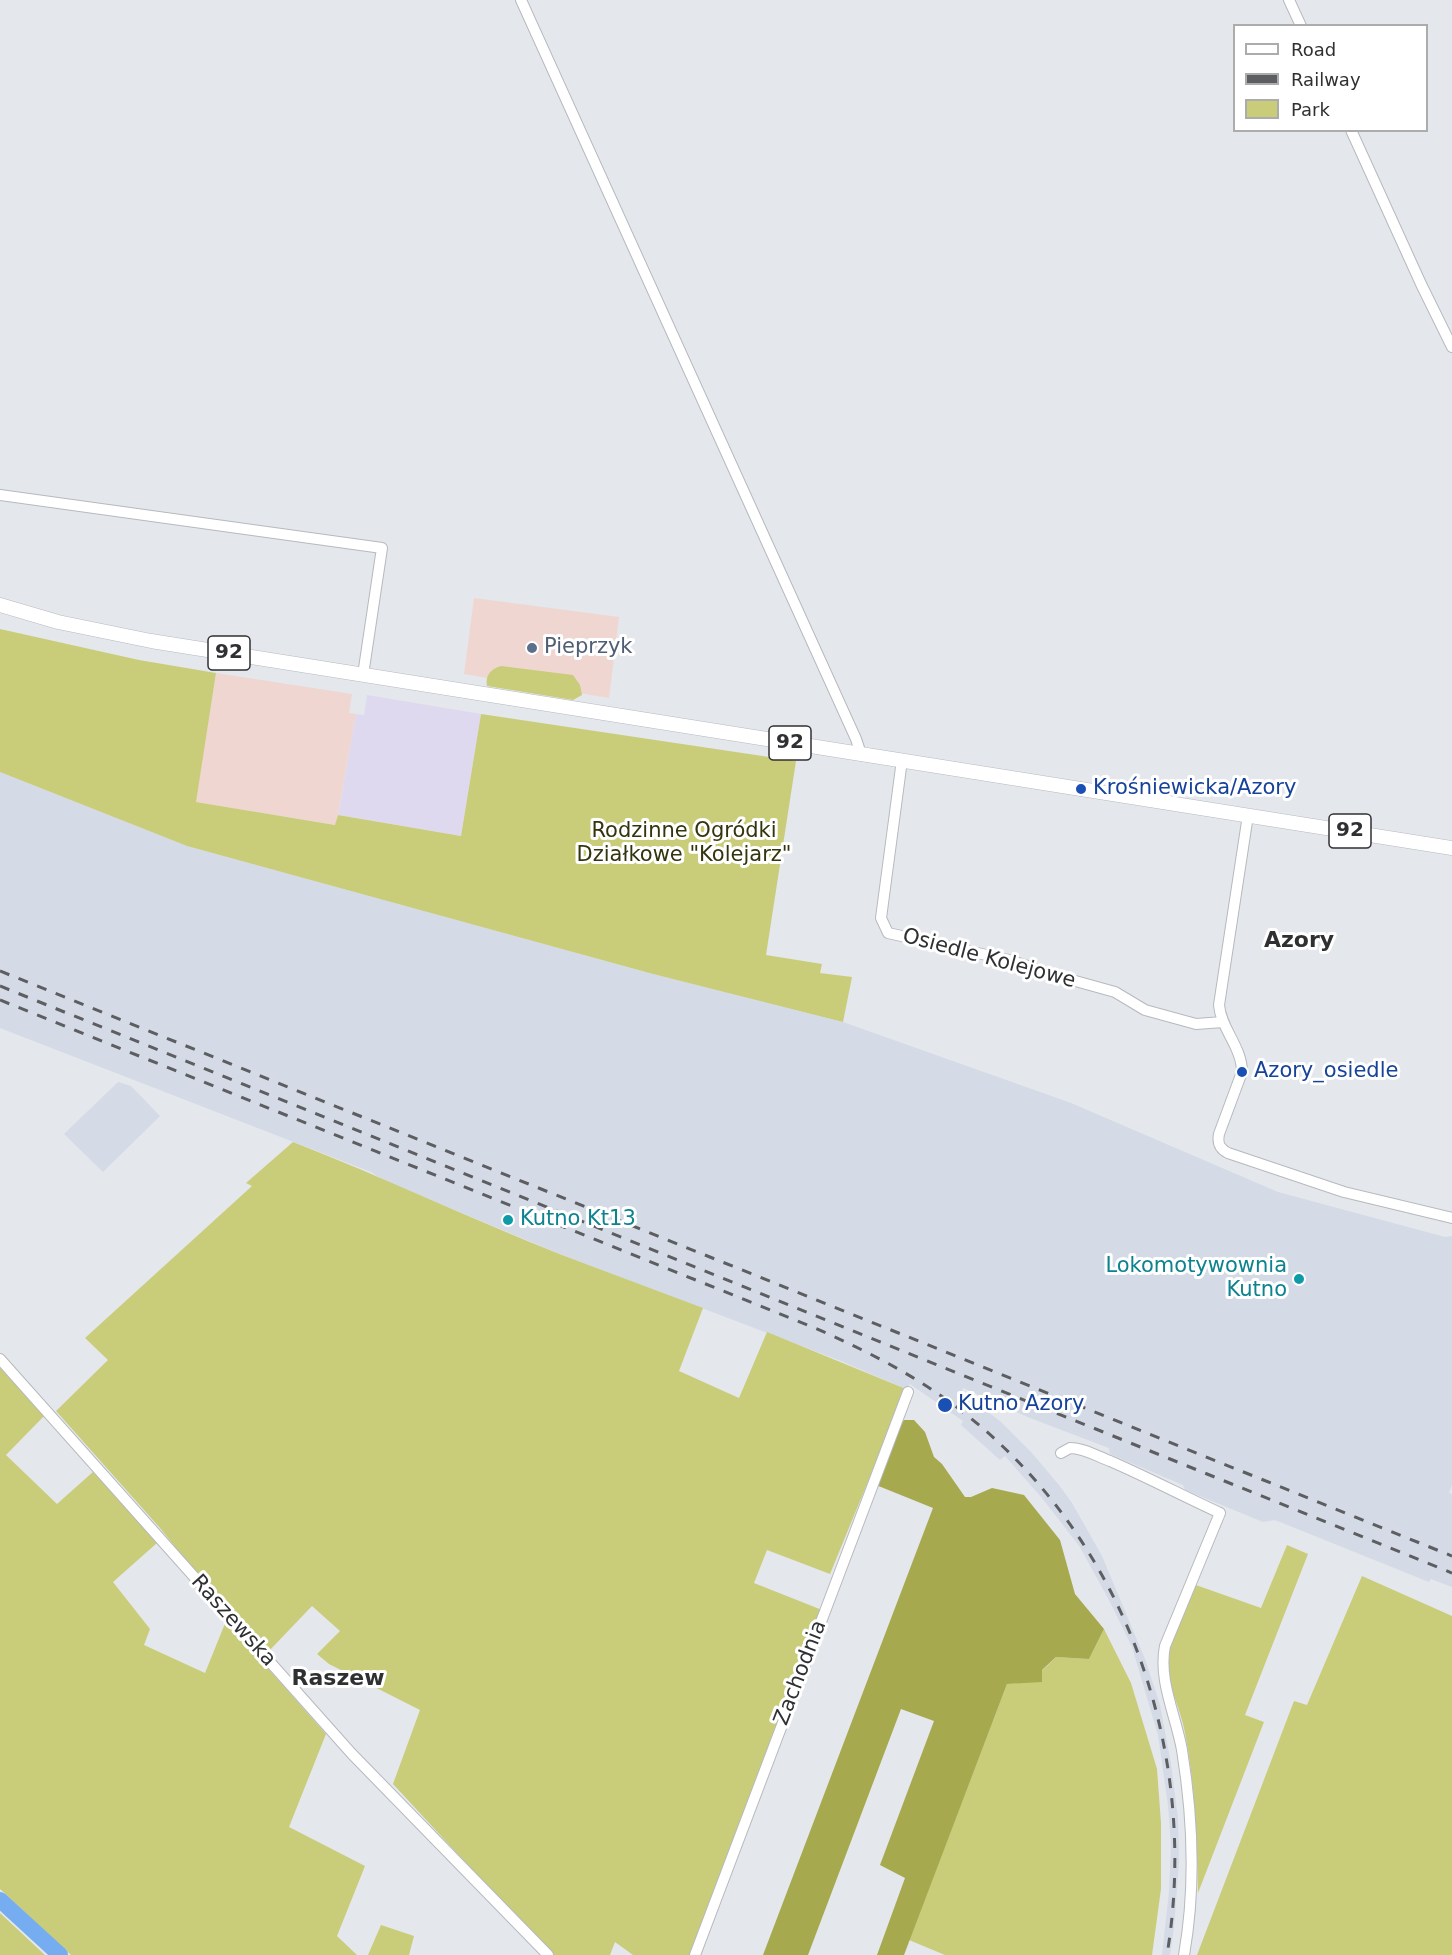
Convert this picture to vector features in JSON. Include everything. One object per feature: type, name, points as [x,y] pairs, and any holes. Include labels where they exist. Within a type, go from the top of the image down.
[{"type":"main road","name":"92","points":[[0,605],[95,631],[1452,848]]},
{"type":"street","points":[[521,0],[861,754]]},
{"type":"street","points":[[1289,0],[1300,24]]},
{"type":"street","points":[[1352,132],[1452,347]]},
{"type":"street","points":[[0,495],[382,548],[363,675]]},
{"type":"street","name":"Osiedle Kolejowe","points":[[902,760],[881,918],[888,933],[1009,960],[1061,978],[1115,992],[1145,1010],[1196,1024],[1223,1022]]},
{"type":"street","points":[[1248,815],[1219,1005],[1223,1022],[1242,1062],[1242,1072],[1219,1134],[1221,1149],[1344,1192],[1452,1218]]},
{"type":"street","name":"Raszewska","points":[[0,1359],[352,1754],[548,1955]]},
{"type":"street","name":"Zachodnia","points":[[695,1955],[908,1392]]},
{"type":"street","points":[[1061,1453],[1070,1448],[1084,1450],[1138,1473],[1220,1513],[1165,1646],[1162,1662],[1182,1748],[1191,1822],[1190,1923],[1184,1955]]},
{"type":"shaded area","points":[[474,598],[619,617],[609,698],[464,674]]},
{"type":"shaded area","points":[[216,673],[352,694],[349,713],[356,714],[336,825],[195,802]]},
{"type":"shaded area","points":[[367,695],[481,714],[461,836],[338,815],[356,714],[364,715]]},
{"type":"shaded area","points":[[0,772],[187,846],[653,974],[843,1022],[1071,1103],[1278,1192],[1445,1237],[1452,1236],[1452,1485],[1449,1493],[1452,1494],[1452,1587],[1431,1579],[1429,1582],[1280,1522],[1274,1520],[1263,1522],[1185,1490],[1183,1485],[1110,1454],[1109,1448],[1030,1418],[963,1388],[962,1392],[1001,1422],[1031,1452],[1072,1503],[1102,1556],[1145,1659],[1160,1705],[1178,1818],[1179,1862],[1174,1927],[1170,1955],[1162,1955],[1169,1892],[1171,1845],[1168,1805],[1158,1735],[1132,1647],[1080,1547],[1042,1498],[1005,1456],[1000,1460],[961,1425],[963,1421],[910,1384],[906,1389],[841,1361],[565,1256],[385,1181],[371,1172],[0,1028]]},
{"type":"shaded area","points":[[118,1082],[131,1086],[160,1116],[103,1172],[64,1134]]},
{"type":"shaded area","points":[[904,1420],[914,1420],[925,1432],[934,1457],[942,1464],[965,1497],[971,1497],[992,1488],[1024,1495],[1060,1540],[1075,1594],[1104,1629],[1089,1659],[1056,1657],[1042,1670],[1042,1682],[1007,1684],[904,1955],[877,1955],[905,1878],[880,1865],[934,1721],[901,1709],[808,1955],[763,1955],[933,1508],[876,1485],[895,1433]]},
{"type":"green space","name":"Rodzinne Ogródki Działkowe \"Kolejarz\"","points":[[0,629],[139,660],[216,673],[196,802],[335,825],[338,815],[461,836],[481,714],[796,761],[766,955],[822,964],[820,973],[852,977],[843,1022],[653,974],[187,846],[0,772]]},
{"type":"green space","points":[[501,666],[573,675],[580,685],[582,695],[573,700],[487,686],[490,673]]},
{"type":"green space","points":[[293,1142],[562,1255],[703,1308],[679,1371],[739,1398],[767,1332],[906,1389],[830,1574],[767,1550],[754,1583],[822,1610],[691,1955],[633,1955],[615,1942],[610,1955],[551,1955],[393,1784],[420,1710],[329,1664],[317,1654],[340,1631],[312,1606],[268,1652],[228,1613],[160,1528],[56,1411],[108,1360],[85,1338],[252,1186],[246,1183]]},
{"type":"green space","points":[[0,1366],[46,1414],[6,1455],[57,1504],[94,1471],[157,1543],[113,1582],[150,1629],[144,1645],[205,1673],[226,1621],[326,1734],[289,1827],[365,1866],[337,1936],[357,1955],[71,1955],[0,1889]]},
{"type":"green space","points":[[1287,1545],[1308,1554],[1245,1715],[1264,1722],[1198,1893],[1191,1772],[1183,1723],[1167,1668],[1167,1648],[1193,1584],[1261,1608]]},
{"type":"green space","points":[[1362,1576],[1452,1616],[1452,1955],[1197,1955],[1294,1701],[1307,1705]]},
{"type":"green space","points":[[1104,1629],[1131,1683],[1157,1769],[1161,1823],[1161,1889],[1152,1955],[945,1955],[909,1940],[1007,1684],[1028,1680],[1040,1673],[1056,1657],[1089,1659]]},
{"type":"green space","points":[[0,1913],[45,1955],[0,1955]]},
{"type":"green space","points":[[381,1925],[414,1936],[409,1955],[368,1955]]},
{"type":"waterway","points":[[0,1900],[60,1955]]},
{"type":"railway","points":[[0,971],[1452,1556]]},
{"type":"railway","points":[[0,986],[1452,1573]]},
{"type":"railway","points":[[0,1000],[815,1328],[894,1367],[932,1390],[968,1416],[1024,1468],[1071,1526],[1110,1590],[1140,1658],[1161,1730],[1172,1804],[1174,1880],[1167,1955]]},
{"type":"place","name":"Pieprzyk","points":[[532,648]]},
{"type":"place","name":"Krośniewicka/Azory","points":[[1081,789]]},
{"type":"place","name":"Azory_osiedle","points":[[1242,1072]]},
{"type":"place","name":"Kutno Kt13","points":[[508,1220]]},
{"type":"place","name":"Lokomotywownia Kutno","points":[[1299,1279]]},
{"type":"place","name":"Kutno Azory","points":[[945,1405]]},
{"type":"district","name":"Azory","points":[[1299,941]]},
{"type":"district","name":"Raszew","points":[[338,1679]]}]
